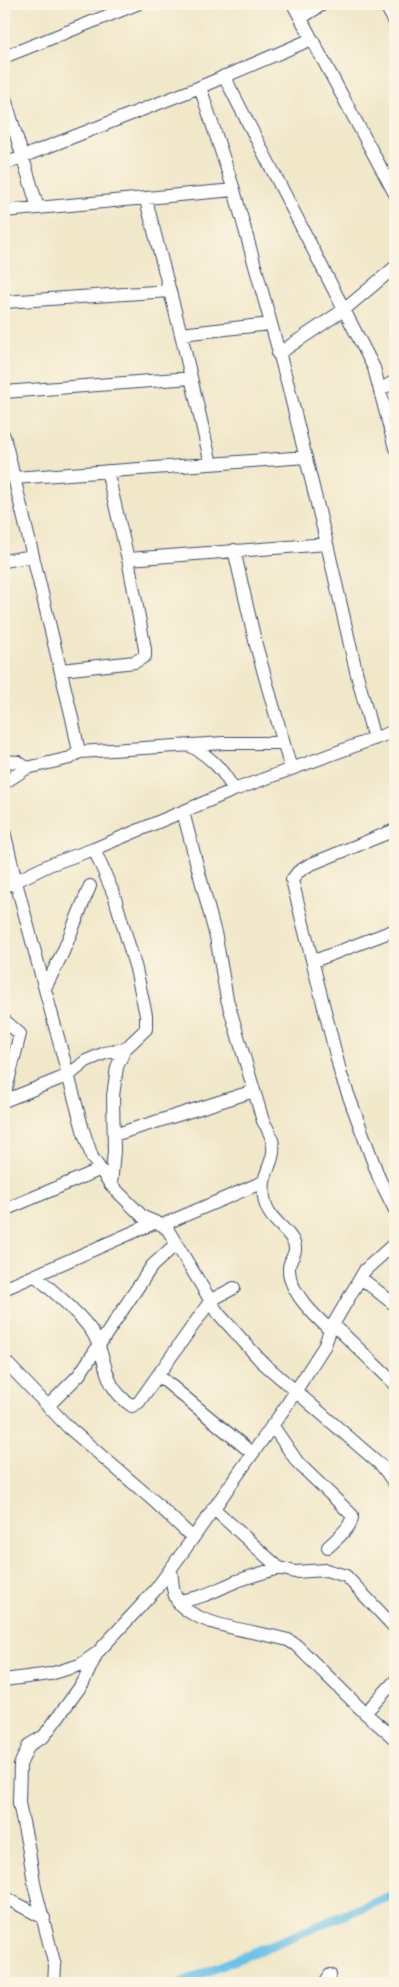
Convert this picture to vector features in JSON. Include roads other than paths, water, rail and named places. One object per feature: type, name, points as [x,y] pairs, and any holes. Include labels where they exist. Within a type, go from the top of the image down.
[{"type":"street","points":[[4,57],[137,4]]},
{"type":"street","points":[[293,4],[394,188]]},
{"type":"street","points":[[301,18],[323,4]]},
{"type":"street","points":[[385,4],[395,22]]},
{"type":"street","points":[[4,164],[200,87],[312,39]]},
{"type":"street","points":[[224,76],[374,368],[395,448]]},
{"type":"street","points":[[200,87],[234,190],[306,457],[356,671],[374,739]]},
{"type":"street","points":[[4,95],[38,208]]},
{"type":"street","points":[[4,211],[146,200],[234,190]]},
{"type":"street","points":[[146,200],[182,334],[211,464]]},
{"type":"street","points":[[278,354],[345,309],[395,267]]},
{"type":"street","points":[[4,302],[170,291]]},
{"type":"street","points":[[182,334],[270,324]]},
{"type":"street","points":[[4,392],[192,378]]},
{"type":"street","points":[[380,390],[395,381]]},
{"type":"street","points":[[4,436],[79,752]]},
{"type":"street","points":[[14,478],[306,457]]},
{"type":"street","points":[[61,670],[135,662],[145,656],[128,560],[107,471]]},
{"type":"street","points":[[128,560],[327,544]]},
{"type":"street","points":[[234,550],[256,645],[282,743],[291,769]]},
{"type":"street","points":[[4,561],[33,556]]},
{"type":"street","points":[[10,885],[49,865],[94,849],[234,790],[395,731]]},
{"type":"street","points":[[4,783],[27,768],[70,758],[79,752],[224,743],[282,743]]},
{"type":"street","points":[[191,746],[205,754],[222,769],[234,790]]},
{"type":"street","points":[[4,761],[18,762],[27,768]]},
{"type":"street","points":[[182,812],[216,937],[227,999],[263,1121],[274,1139],[274,1152],[263,1182],[264,1198],[272,1218],[294,1243],[295,1254],[289,1266],[289,1278],[305,1305],[395,1384]]},
{"type":"street","points":[[395,830],[309,865],[298,872],[292,880],[314,961],[341,1075],[379,1178],[395,1210]]},
{"type":"street","points":[[4,831],[10,885],[45,988],[92,1157],[99,1170],[143,1216],[168,1230],[218,1312],[262,1362],[382,1466],[395,1484]]},
{"type":"street","points":[[94,849],[114,895],[136,969],[146,1015],[146,1029],[125,1049],[117,1067],[113,1096],[114,1151],[111,1184]]},
{"type":"street","points":[[45,988],[63,952],[90,886]]},
{"type":"street","points":[[314,961],[395,930]]},
{"type":"street","points":[[4,1020],[20,1034],[4,1097]]},
{"type":"street","points":[[4,1101],[69,1076],[86,1061],[105,1053],[125,1049]]},
{"type":"street","points":[[114,1135],[254,1091]]},
{"type":"street","points":[[4,1210],[99,1170]]},
{"type":"street","points":[[4,1289],[263,1182]]},
{"type":"street","points":[[48,1406],[79,1375],[152,1266],[176,1244]]},
{"type":"street","points":[[4,1680],[50,1674],[80,1665],[97,1653],[156,1589],[272,1425],[325,1345],[332,1327],[365,1270],[395,1244]]},
{"type":"street","points":[[36,1276],[83,1322],[94,1336],[112,1388],[132,1406],[139,1402],[211,1300],[234,1288]]},
{"type":"street","points":[[361,1278],[395,1305]]},
{"type":"street","points":[[4,1360],[68,1427],[154,1501],[193,1538]]},
{"type":"street","points":[[158,1375],[252,1453]]},
{"type":"street","points":[[272,1425],[298,1463],[352,1514],[352,1519],[348,1526],[328,1548]]},
{"type":"street","points":[[213,1508],[279,1568],[295,1572],[326,1570],[346,1576],[395,1628]]},
{"type":"street","points":[[171,1568],[175,1595],[184,1609],[213,1623],[288,1640],[296,1645],[365,1713],[395,1738]]},
{"type":"street","points":[[178,1601],[200,1598],[236,1582],[279,1568]]},
{"type":"street","points":[[54,1983],[55,1966],[35,1888],[19,1803],[20,1764],[29,1746],[44,1736],[83,1683],[97,1653]]},
{"type":"street","points":[[365,1713],[395,1681]]},
{"type":"street","points":[[4,1897],[44,1918]]},
{"type":"waterway","points":[[180,1983],[395,1894]]}]
